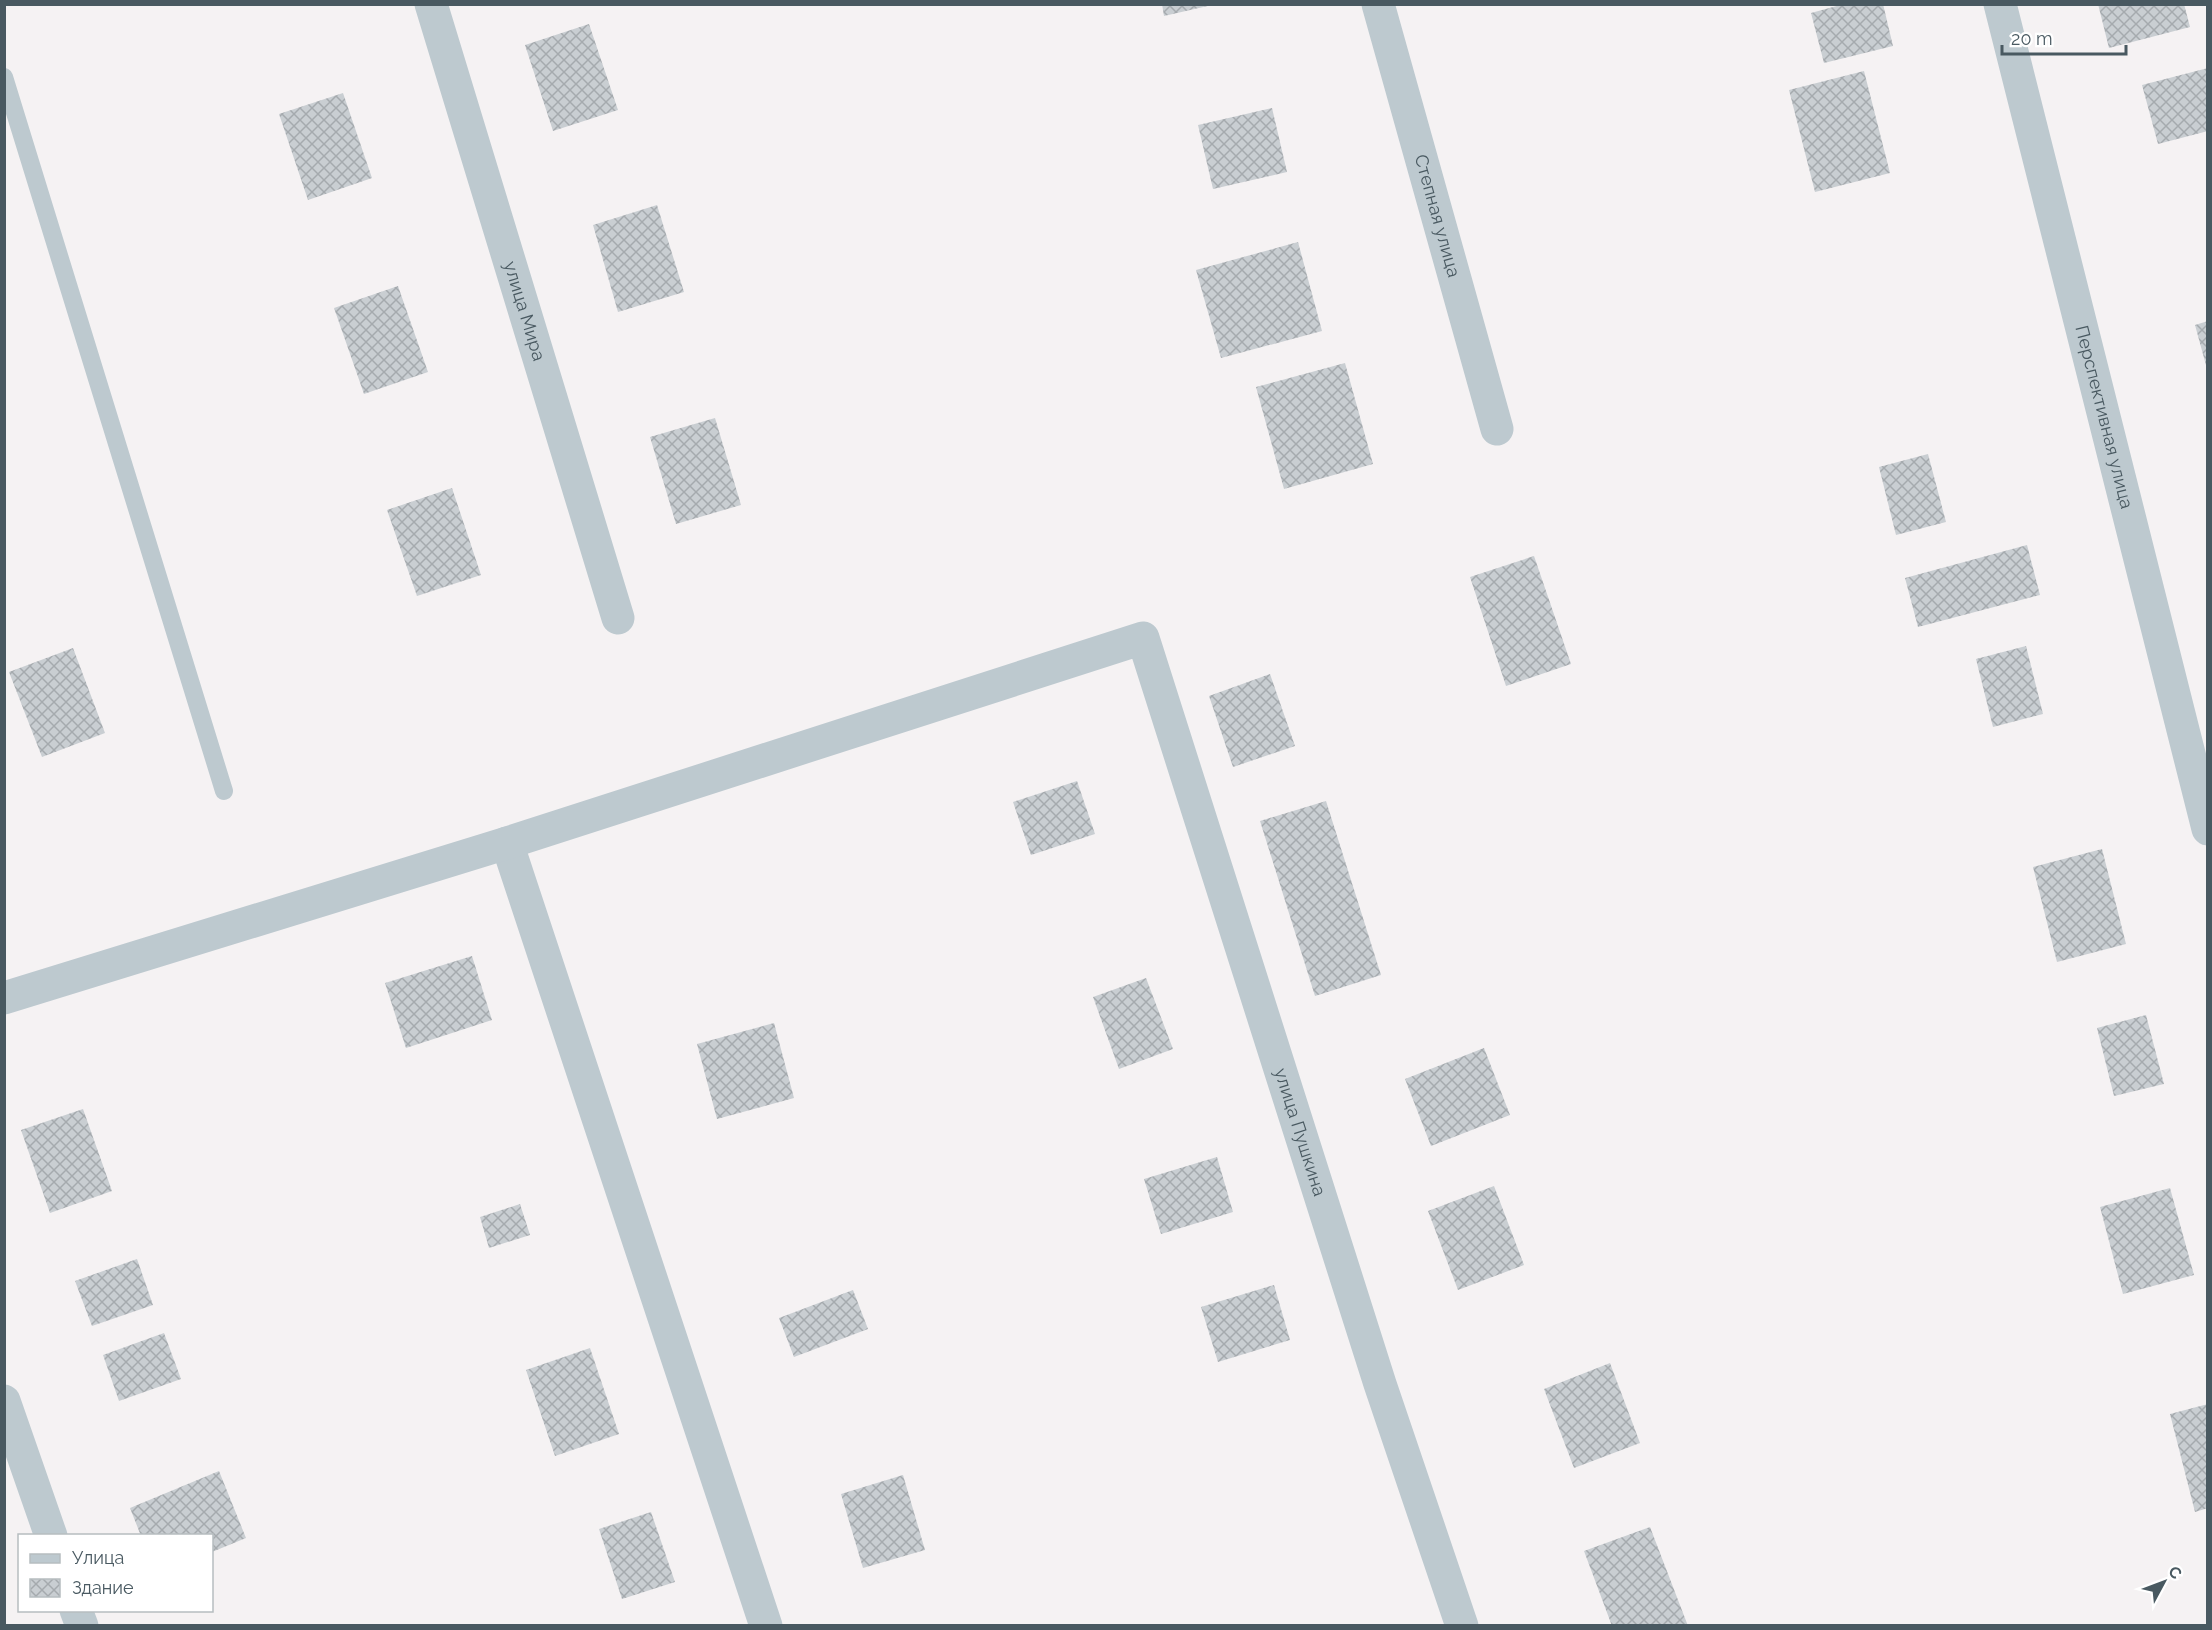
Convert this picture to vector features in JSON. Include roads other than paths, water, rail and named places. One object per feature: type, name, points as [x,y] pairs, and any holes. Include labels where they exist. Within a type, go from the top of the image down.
[{"type":"street","name":"улица Мира","points":[[431,4],[618,618]]},
{"type":"street","name":"Степная улица","points":[[1378,4],[1497,429]]},
{"type":"street","name":"Перспективная улица","points":[[2000,4],[2208,829]]},
{"type":"street","name":"улица Пушкина","points":[[507,843],[1143,638],[1380,1384],[1462,1626]]},
{"type":"street","points":[[4,998],[507,843],[766,1626]]},
{"type":"street","points":[[4,1401],[50,1534]]},
{"type":"street","points":[[76,1612],[82,1626]]},
{"type":"lane","points":[[4,77],[224,791]]}]
